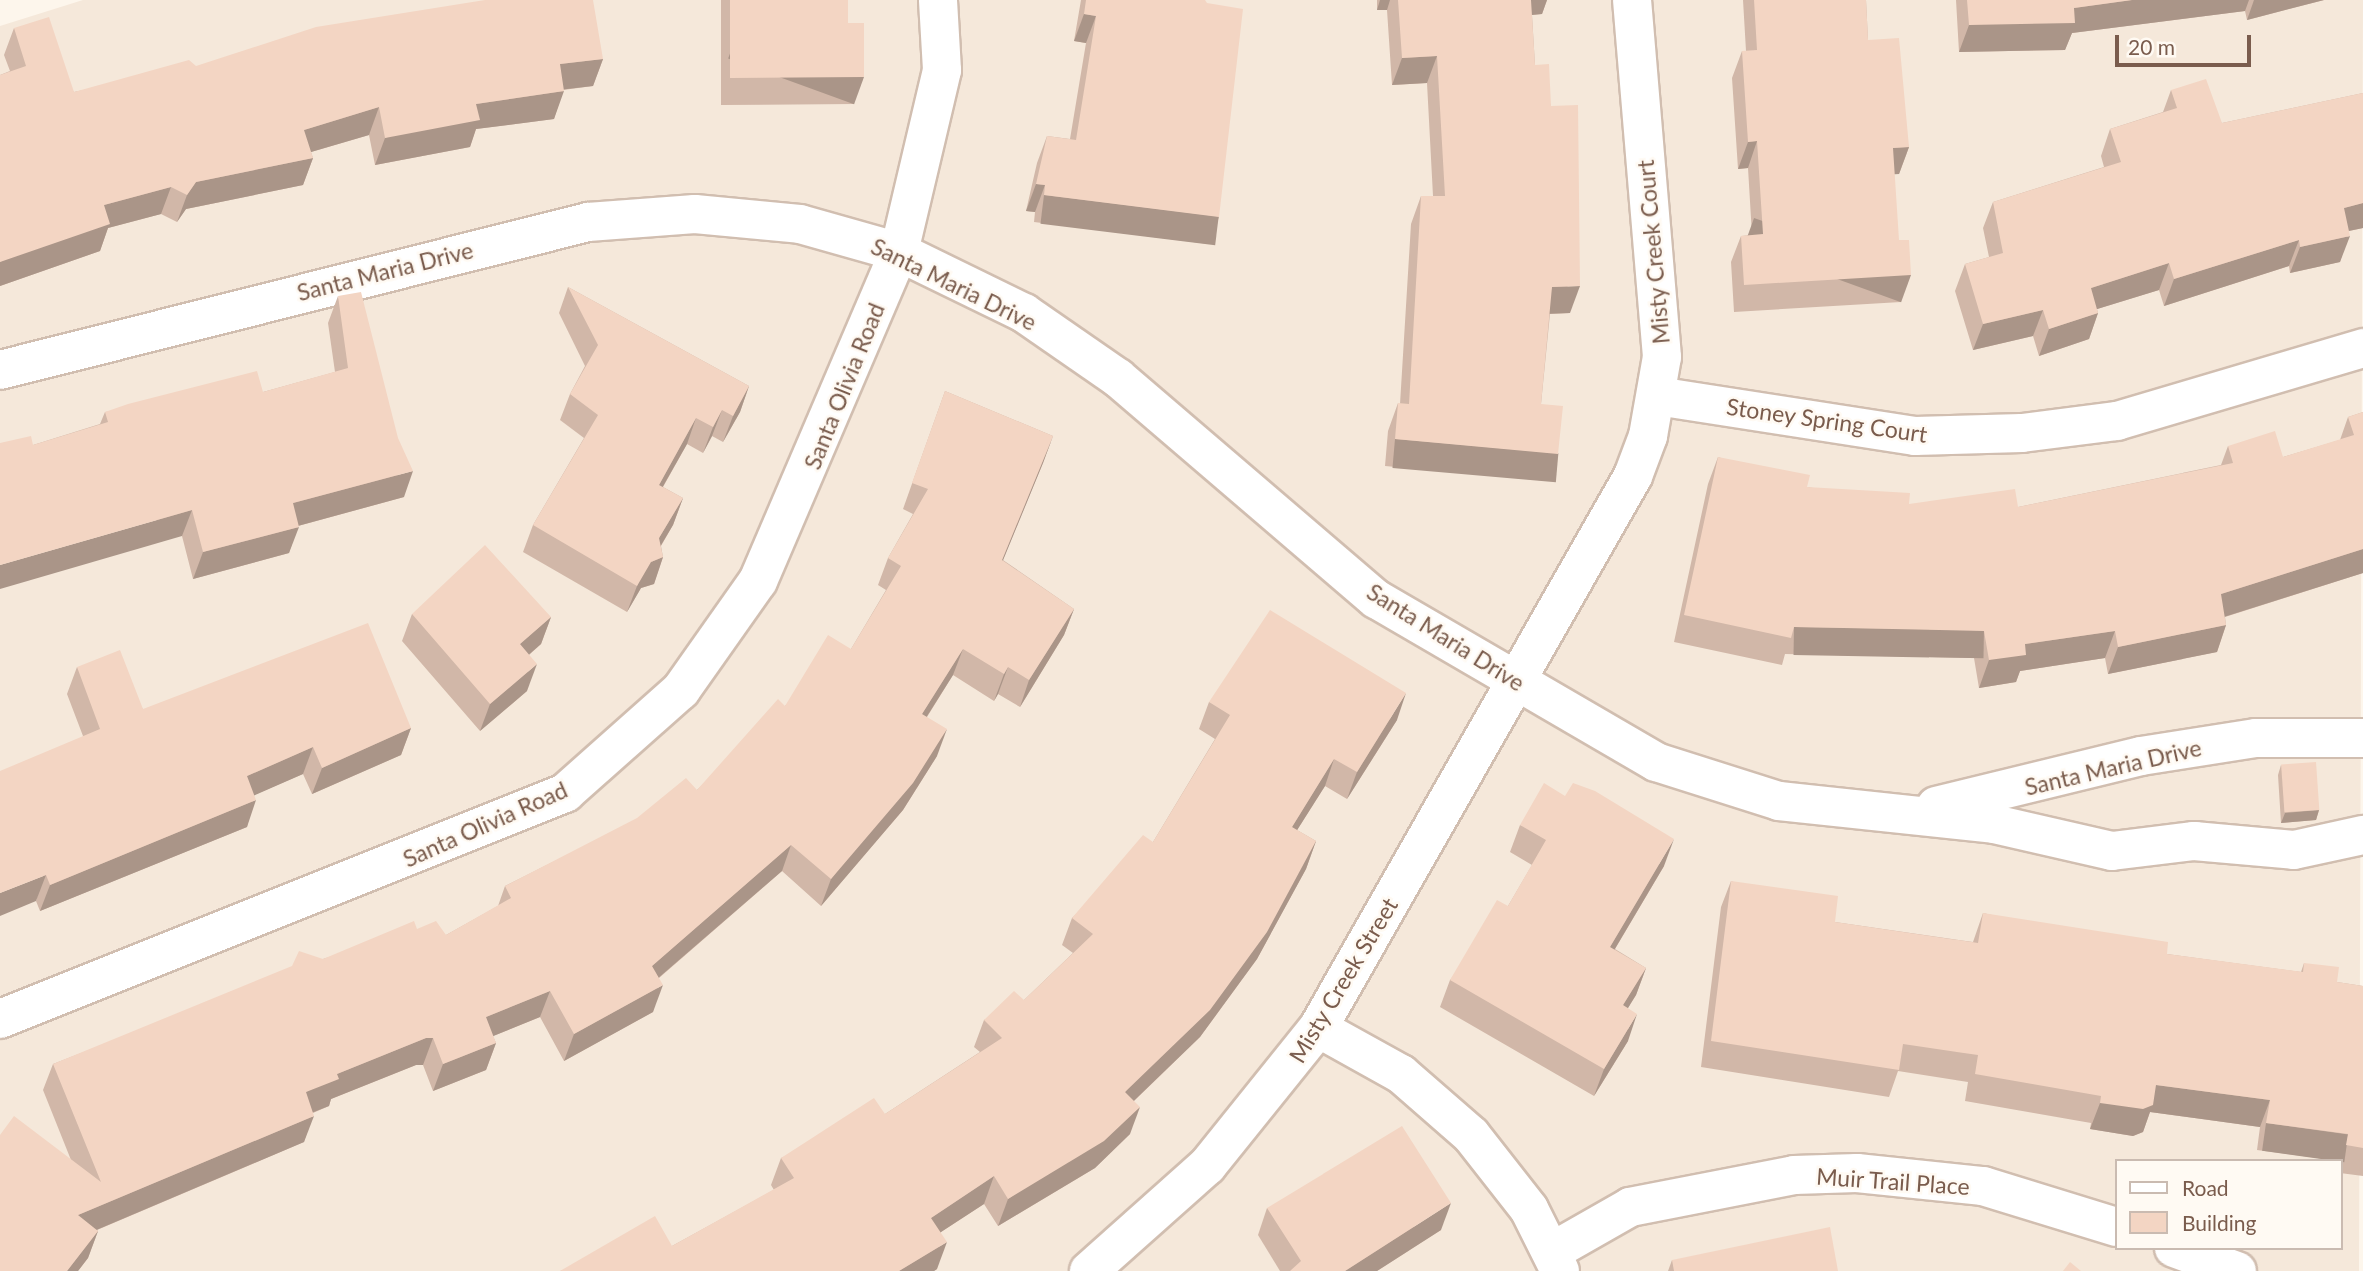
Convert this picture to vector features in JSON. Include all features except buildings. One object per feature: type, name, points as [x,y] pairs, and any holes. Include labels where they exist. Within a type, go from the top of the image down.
[{"type":"street","name":"Santa Olivia Road","points":[[0,1019],[565,793],[607,762],[681,690],[758,581],[899,252],[942,70],[938,0]]},
{"type":"street","name":"Misty Creek Court","points":[[1517,681],[1633,475],[1657,396],[1661,319],[1632,0]]},
{"type":"street","name":"Santa Maria Drive","points":[[0,370],[587,222],[640,216],[749,217],[899,252],[1045,327],[1118,378],[1376,599],[1517,681],[1608,738],[1717,785],[1779,801],[1907,812],[1994,824],[2112,852],[2194,841],[2294,850],[2363,835]]},
{"type":"street","name":"Stoney Spring Court","points":[[1657,396],[1915,436],[2022,433],[2117,421],[2363,348]]},
{"type":"street","name":"Misty Creek Street","points":[[1089,1271],[1207,1167],[1318,1028],[1517,681]]},
{"type":"street","name":"Santa Maria Drive","points":[[1907,812],[2065,779],[2141,756],[2256,738],[2363,738]]},
{"type":"street","points":[[1318,1028],[1401,1074],[1446,1111],[1502,1171],[1556,1261]]},
{"type":"street","name":"Muir Trail Place","points":[[1556,1261],[1630,1207],[1794,1175],[1857,1173],[1983,1186],[2114,1226]]},
{"type":"street","points":[[2179,1250],[2237,1271]]},
{"type":"shaded area","points":[[83,0],[2363,0],[2359,1271],[0,1271],[0,26]]}]
